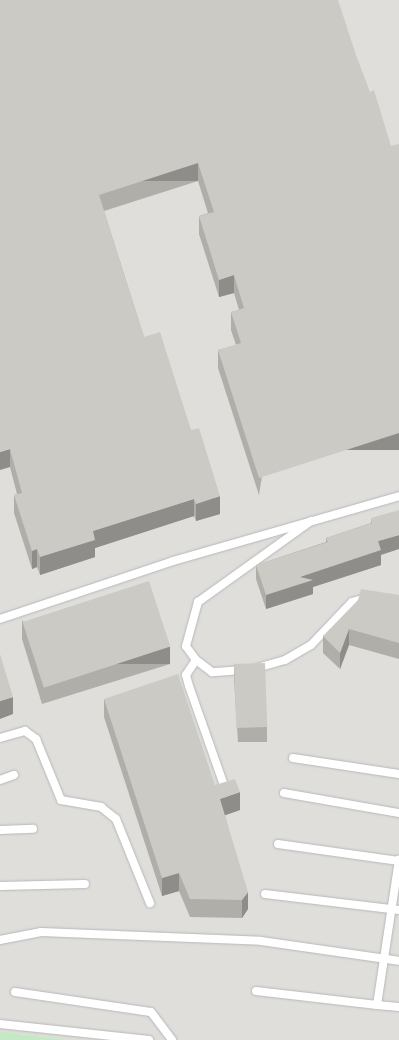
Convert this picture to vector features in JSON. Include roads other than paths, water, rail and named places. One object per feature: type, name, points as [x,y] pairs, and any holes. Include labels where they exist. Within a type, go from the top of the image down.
[{"type":"lane","points":[[0,618],[173,560],[399,496]]},
{"type":"lane","points":[[311,521],[198,602],[186,646],[196,660],[212,672],[285,660],[312,645],[352,602],[374,599]]},
{"type":"lane","points":[[196,660],[186,675],[226,791]]},
{"type":"lane","points":[[0,738],[25,731],[36,740],[61,800],[101,807],[116,819],[150,903]]},
{"type":"lane","points":[[293,758],[399,774]]},
{"type":"lane","points":[[0,780],[14,775]]},
{"type":"lane","points":[[284,793],[399,813]]},
{"type":"lane","points":[[0,830],[32,829]]},
{"type":"lane","points":[[278,844],[399,860],[395,910],[377,1004]]},
{"type":"lane","points":[[0,886],[85,884]]},
{"type":"lane","points":[[265,894],[395,910]]},
{"type":"lane","points":[[0,940],[41,932],[262,941],[399,961]]},
{"type":"lane","points":[[256,991],[399,1008]]},
{"type":"lane","points":[[15,992],[151,1012],[172,1040]]},
{"type":"lane","points":[[0,1024],[149,1040]]}]
